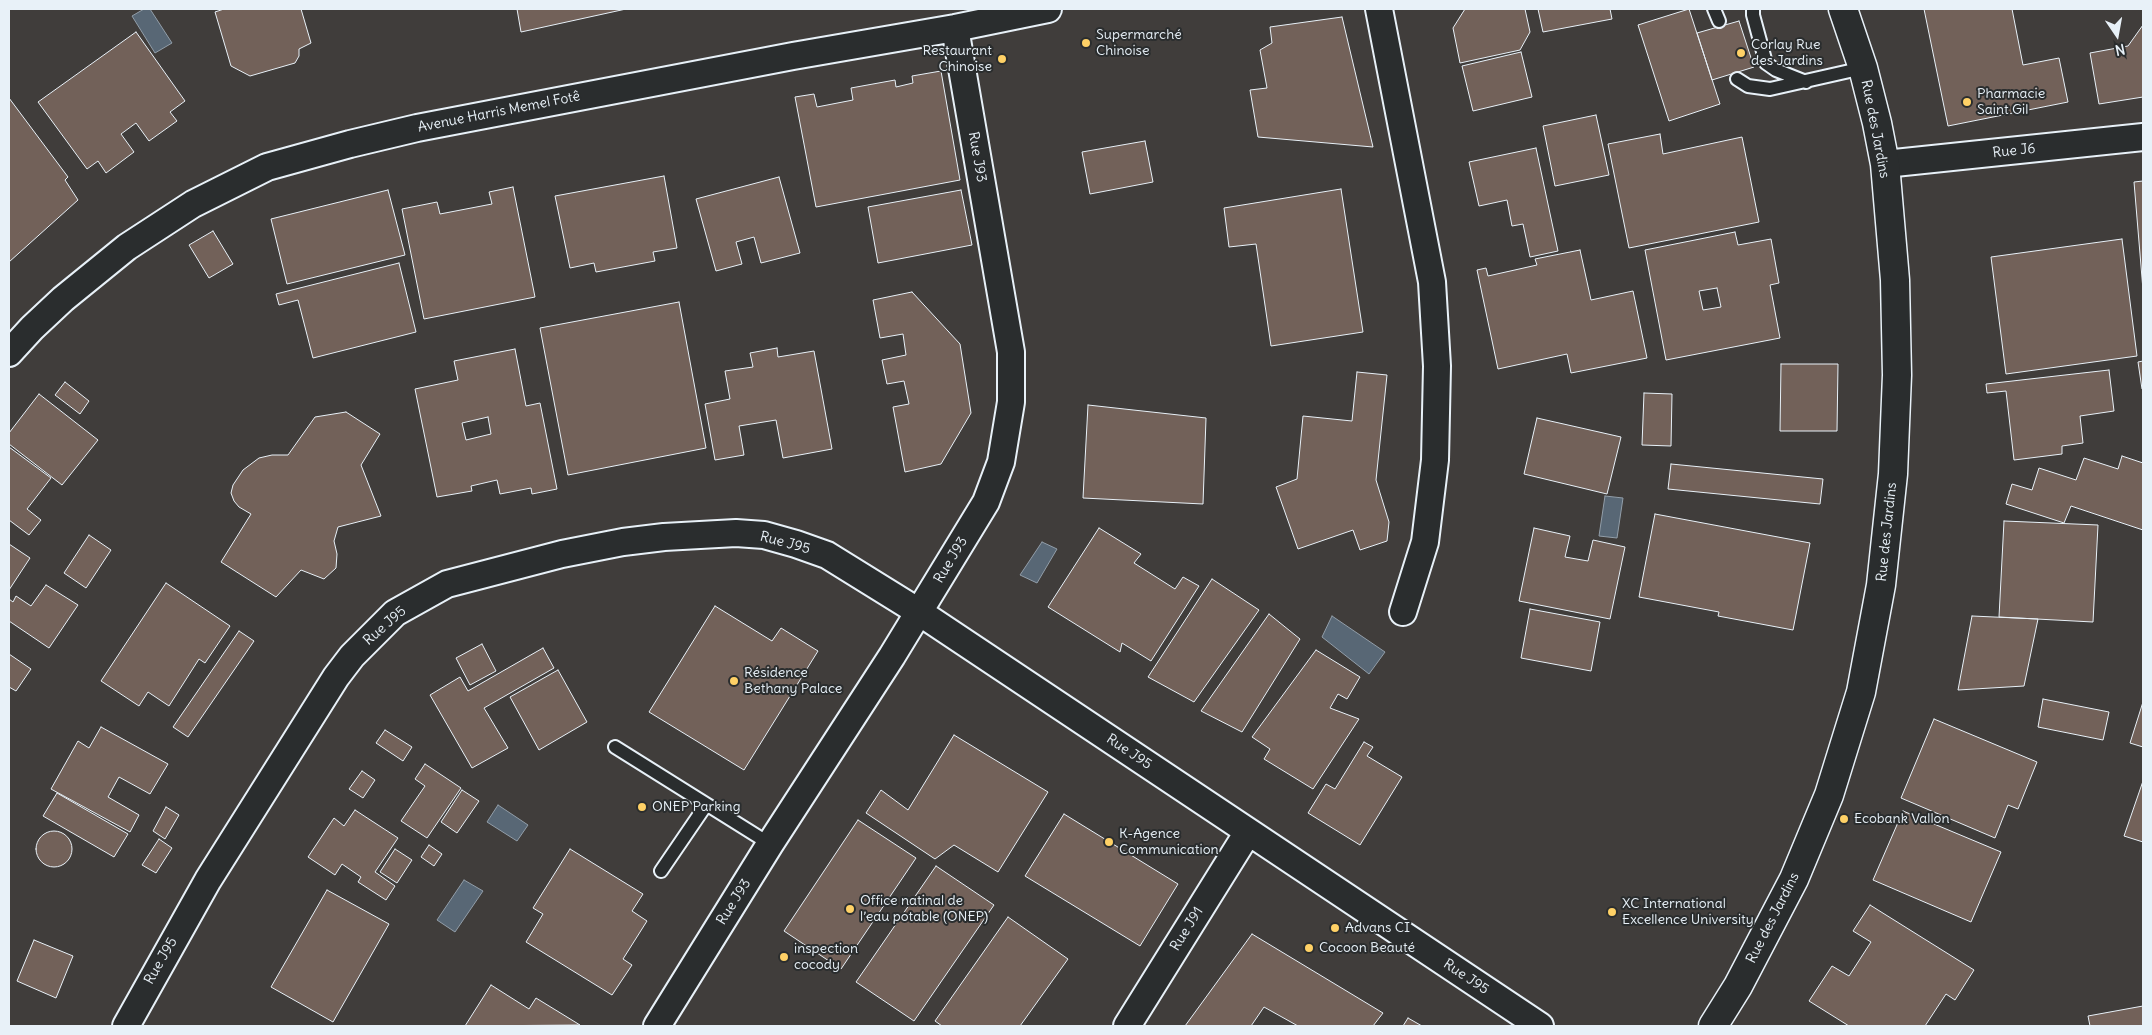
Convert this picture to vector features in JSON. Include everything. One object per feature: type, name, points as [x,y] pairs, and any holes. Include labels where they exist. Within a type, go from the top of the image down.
[{"type":"main road","name":"Rue des Jardins","points":[[1713,1026],[1738,986],[1794,879],[1829,795],[1861,692],[1881,585],[1892,474],[1898,375],[1895,280],[1885,164],[1863,68],[1843,9]]},
{"type":"street","name":"Avenue Harris Memel Fotê","points":[[9,353],[63,299],[127,247],[193,204],[267,167],[417,128],[1048,9]]},
{"type":"street","points":[[1379,9],[1432,282],[1437,366],[1435,460],[1425,542],[1403,612]]},
{"type":"street","name":"Rue J93","points":[[658,1026],[770,844],[919,612],[986,502],[1001,462],[1011,402],[1011,352],[955,28]]},
{"type":"street","name":"Rue J6","points":[[1885,164],[2143,137]]},
{"type":"street","name":"Rue J95","points":[[126,1026],[208,880],[336,677],[352,656],[395,612],[447,584],[562,554],[623,542],[664,537],[736,533],[764,535],[827,555],[919,612],[1540,1026]]},
{"type":"street","name":"Rue J91","points":[[1127,1026],[1248,832]]},
{"type":"lane","points":[[1714,9],[1718,21]]},
{"type":"lane","points":[[1754,9],[1753,15],[1766,63],[1776,70],[1806,82]]},
{"type":"lane","points":[[1737,79],[1748,86],[1770,89],[1863,68]]},
{"type":"lane","points":[[615,747],[770,844]]},
{"type":"lane","points":[[661,871],[706,804]]},
{"type":"water","points":[[144,9],[150,9],[172,43],[155,53],[132,16]]},
{"type":"water","points":[[1605,496],[1623,498],[1617,538],[1599,536]]},
{"type":"water","points":[[1042,542],[1057,549],[1037,583],[1020,575]]},
{"type":"water","points":[[1332,616],[1385,652],[1369,674],[1322,637]]},
{"type":"water","points":[[498,805],[528,825],[517,841],[487,822]]},
{"type":"water","points":[[464,880],[483,891],[455,932],[437,920]]},
{"type":"building","points":[[224,9],[301,9],[311,43],[299,49],[299,56],[295,63],[250,76],[231,66],[215,12]]},
{"type":"building","points":[[517,9],[626,9],[521,32]]},
{"type":"building","points":[[1465,9],[1525,9],[1530,32],[1520,50],[1460,63],[1453,28]]},
{"type":"building","points":[[1538,9],[1610,9],[1612,19],[1543,32]]},
{"type":"building","points":[[1689,9],[1720,104],[1669,121],[1638,25]]},
{"type":"building","points":[[1924,9],[2012,9],[2023,65],[2059,58],[2068,102],[1948,126]]},
{"type":"building","points":[[1342,17],[1373,147],[1258,137],[1250,90],[1267,88],[1260,50],[1272,43],[1270,27]]},
{"type":"building","points":[[1739,21],[1754,67],[1712,80],[1697,33]]},
{"type":"building","points":[[2143,25],[2143,97],[2099,104],[2090,53],[2128,46]]},
{"type":"building","points":[[136,32],[185,101],[170,112],[177,121],[149,141],[136,123],[121,134],[134,152],[106,173],[98,161],[87,169],[38,102]]},
{"type":"building","points":[[1521,52],[1532,97],[1473,111],[1462,66]]},
{"type":"building","points":[[941,71],[960,180],[816,207],[795,97],[814,94],[817,107],[853,100],[851,88],[895,80],[896,87],[913,83],[912,76]]},
{"type":"building","points":[[9,98],[68,177],[65,180],[78,200],[9,262]]},
{"type":"building","points":[[1596,115],[1609,175],[1555,186],[1543,126]]},
{"type":"building","points":[[1660,134],[1663,154],[1742,137],[1759,222],[1629,248],[1608,144]]},
{"type":"building","points":[[1145,141],[1153,182],[1090,194],[1082,152]]},
{"type":"building","points":[[1536,148],[1558,251],[1530,257],[1523,224],[1512,226],[1507,200],[1479,206],[1469,162]]},
{"type":"building","points":[[664,176],[677,248],[653,252],[655,261],[596,272],[594,263],[570,268],[555,196]]},
{"type":"building","points":[[779,177],[800,253],[761,263],[754,237],[736,242],[742,264],[716,271],[696,199]]},
{"type":"building","points":[[2143,181],[2143,290],[2134,182]]},
{"type":"building","points":[[513,187],[535,297],[424,319],[402,209],[437,202],[440,214],[492,204],[489,192]]},
{"type":"building","points":[[1341,189],[1363,332],[1271,346],[1256,244],[1229,247],[1224,208]]},
{"type":"building","points":[[388,190],[405,255],[287,284],[271,219]]},
{"type":"building","points":[[961,190],[972,245],[878,263],[868,207]]},
{"type":"building","points":[[213,231],[233,264],[209,278],[189,245]]},
{"type":"building","points":[[1735,232],[1738,245],[1771,239],[1779,283],[1770,285],[1780,338],[1666,360],[1645,250]],"holes":[[[1717,288],[1721,307],[1703,310],[1699,291]]]},
{"type":"building","points":[[2122,239],[2137,356],[2006,374],[1991,257]]},
{"type":"building","points":[[1580,250],[1591,300],[1633,291],[1647,358],[1571,373],[1567,354],[1498,369],[1477,270],[1486,268],[1488,276],[1537,265],[1535,259]]},
{"type":"building","points":[[399,263],[416,332],[313,358],[298,300],[279,305],[276,294]]},
{"type":"building","points":[[912,292],[960,344],[971,413],[941,464],[905,472],[893,407],[909,404],[904,381],[887,384],[882,360],[906,355],[903,334],[880,338],[873,300]]},
{"type":"building","points":[[679,302],[706,448],[568,475],[540,328]]},
{"type":"building","points":[[777,348],[778,357],[814,351],[832,449],[783,458],[776,420],[739,426],[744,455],[715,460],[705,404],[730,399],[725,371],[753,367],[750,353]]},
{"type":"building","points":[[515,349],[526,406],[540,403],[557,489],[532,494],[531,488],[500,494],[497,480],[471,486],[472,491],[437,497],[415,389],[458,380],[454,361]],"holes":[[[488,417],[491,434],[466,440],[462,423]]]},
{"type":"building","points":[[2143,361],[2143,389],[2142,389],[2138,362]]},
{"type":"building","points":[[1781,364],[1838,364],[1837,431],[1780,431]]},
{"type":"building","points":[[2109,370],[2114,411],[2080,416],[2083,443],[2062,446],[2062,454],[2014,460],[2006,391],[1987,393],[1986,384]]},
{"type":"building","points":[[1357,372],[1387,375],[1376,480],[1389,522],[1387,541],[1360,550],[1353,530],[1298,549],[1276,487],[1297,479],[1303,416],[1352,421]]},
{"type":"building","points":[[65,382],[89,401],[80,414],[55,395]]},
{"type":"building","points":[[1644,393],[1672,394],[1671,446],[1642,445]]},
{"type":"building","points":[[39,394],[98,440],[62,485],[9,444],[9,433]]},
{"type":"building","points":[[1088,405],[1206,418],[1203,504],[1083,498]]},
{"type":"building","points":[[346,412],[380,434],[361,465],[381,516],[338,527],[334,541],[337,554],[336,568],[324,579],[301,570],[276,597],[221,562],[251,514],[239,507],[234,501],[231,493],[233,485],[243,470],[259,458],[272,455],[288,455],[315,417]]},
{"type":"building","points":[[1537,418],[1621,437],[1607,494],[1524,474]]},
{"type":"building","points":[[9,447],[51,478],[27,509],[41,520],[29,535],[9,520]]},
{"type":"building","points":[[2122,456],[2143,463],[2143,530],[2071,506],[2064,523],[2006,504],[2012,484],[2032,490],[2039,468],[2076,480],[2084,458],[2118,469]]},
{"type":"building","points":[[1671,464],[1823,479],[1820,504],[1668,489]]},
{"type":"building","points":[[1655,514],[1810,543],[1793,630],[1718,616],[1719,612],[1639,597]]},
{"type":"building","points":[[2004,521],[2098,525],[2093,622],[1999,617]]},
{"type":"building","points":[[1099,528],[1141,554],[1134,563],[1175,589],[1183,577],[1199,586],[1151,661],[1122,643],[1120,652],[1048,607]]},
{"type":"building","points":[[1534,528],[1570,536],[1565,557],[1588,561],[1593,540],[1625,547],[1610,619],[1519,601]]},
{"type":"building","points":[[89,535],[111,550],[86,588],[64,573]]},
{"type":"building","points":[[9,544],[30,558],[9,590]]},
{"type":"building","points":[[1212,579],[1259,610],[1194,702],[1148,677]]},
{"type":"building","points":[[166,583],[230,626],[205,663],[199,659],[169,706],[148,692],[139,706],[101,681]]},
{"type":"building","points":[[46,585],[78,605],[49,648],[9,621],[9,599],[13,602],[16,596],[31,606]]},
{"type":"building","name":"Résidence Bethany Palace","points":[[715,606],[772,641],[781,628],[818,651],[744,770],[649,712]]},
{"type":"building","points":[[1530,609],[1600,622],[1591,671],[1521,658]]},
{"type":"building","points":[[1269,614],[1300,639],[1242,732],[1201,711]]},
{"type":"building","points":[[1972,616],[2038,619],[2024,686],[1958,690]]},
{"type":"building","points":[[239,631],[254,641],[188,737],[173,727]]},
{"type":"building","points":[[482,644],[496,671],[470,685],[456,658]]},
{"type":"building","points":[[543,648],[554,668],[484,708],[508,748],[472,768],[430,695],[460,677],[468,691]]},
{"type":"building","points":[[1316,650],[1360,677],[1347,699],[1338,694],[1330,708],[1359,719],[1313,789],[1264,759],[1270,749],[1252,737]]},
{"type":"building","points":[[9,654],[31,669],[16,691],[9,687]]},
{"type":"building","points":[[558,670],[587,722],[539,750],[510,697]]},
{"type":"building","points":[[2043,699],[2109,712],[2103,740],[2038,727]]},
{"type":"building","points":[[2143,702],[2143,747],[2130,743]]},
{"type":"building","points":[[1934,719],[2037,762],[2018,809],[2008,805],[1995,838],[1901,798]]},
{"type":"building","points":[[101,727],[168,764],[150,794],[119,777],[108,797],[139,815],[130,832],[51,789],[78,741],[89,748]]},
{"type":"building","points":[[385,730],[412,747],[403,761],[376,743]]},
{"type":"building","points":[[954,735],[1048,792],[998,872],[954,845],[935,859],[866,813],[881,790],[908,810]]},
{"type":"building","points":[[1364,742],[1373,747],[1367,756],[1402,777],[1360,845],[1308,813],[1326,784],[1335,789]]},
{"type":"building","points":[[425,764],[461,788],[427,838],[401,821],[425,786],[415,779]]},
{"type":"building","points":[[362,771],[375,780],[363,798],[349,789]]},
{"type":"building","points":[[2143,781],[2143,842],[2124,836]]},
{"type":"building","points":[[462,790],[479,801],[457,833],[441,822]]},
{"type":"building","points":[[57,793],[128,834],[114,857],[43,816]]},
{"type":"building","points":[[166,807],[179,815],[165,839],[153,831]]},
{"type":"building","points":[[355,810],[398,838],[375,872],[395,886],[386,900],[358,882],[361,877],[342,864],[335,875],[308,857],[334,818],[344,826]]},
{"type":"building","points":[[1903,811],[2001,852],[1971,922],[1873,880]]},
{"type":"building","points":[[1064,814],[1178,884],[1140,946],[1025,876]]},
{"type":"building","points":[[858,820],[916,858],[841,969],[784,931]]},
{"type":"building","points":[[54,831],[61,832],[67,836],[71,842],[71,856],[67,862],[61,866],[54,867],[47,866],[41,862],[37,856],[36,849],[37,842],[41,836],[47,832]]},
{"type":"building","points":[[159,839],[172,848],[156,873],[142,865]]},
{"type":"building","points":[[429,845],[442,854],[434,866],[421,857]]},
{"type":"building","points":[[395,849],[412,860],[397,883],[380,872]]},
{"type":"building","points":[[570,849],[643,894],[632,911],[647,921],[623,959],[632,965],[612,995],[526,942],[543,914],[533,908]]},
{"type":"building","points":[[936,866],[994,905],[914,1021],[856,982]]},
{"type":"building","points":[[327,890],[389,924],[333,1022],[271,987]]},
{"type":"building","points":[[1870,905],[1974,970],[1955,1000],[1946,994],[1925,1026],[1849,1026],[1809,1001],[1832,966],[1849,976],[1871,942],[1853,931]]},
{"type":"building","points":[[1008,917],[1068,959],[1020,1026],[942,1026],[935,1021]]},
{"type":"building","points":[[1252,934],[1383,1013],[1373,1026],[1298,1026],[1264,1007],[1251,1026],[1185,1026]]},
{"type":"building","points":[[34,940],[73,956],[56,998],[17,981]]},
{"type":"building","points":[[491,985],[529,1009],[536,998],[580,1025],[465,1026]]},
{"type":"building","points":[[2143,1006],[2143,1026],[2090,1026],[2088,1016]]},
{"type":"building","points":[[1408,1018],[1422,1026],[1403,1026]]},
{"type":"place","name":"Supermarché Chinoise","points":[[1086,43]]},
{"type":"place","name":"Corlay Rue des Jardins","points":[[1741,53]]},
{"type":"place","name":"Restaurant Chinoise","points":[[1002,59]]},
{"type":"place","name":"Pharmacie Saint Gil","points":[[1967,102]]},
{"type":"place","name":"Résidence Bethany Palace","points":[[734,681]]},
{"type":"place","name":"ONEP Parking","points":[[642,807]]},
{"type":"place","name":"Ecobank Vallon","points":[[1844,819]]},
{"type":"place","name":"K-Agence Communication","points":[[1109,842]]},
{"type":"place","name":"Office natinal de l’eau potable (ONEP)","points":[[850,909]]},
{"type":"place","name":"XC International Excellence University","points":[[1612,912]]},
{"type":"place","name":"Advans CI","points":[[1335,928]]},
{"type":"place","name":"Cocoon Beauté","points":[[1309,948]]},
{"type":"place","name":"inspection cocody","points":[[784,957]]}]
